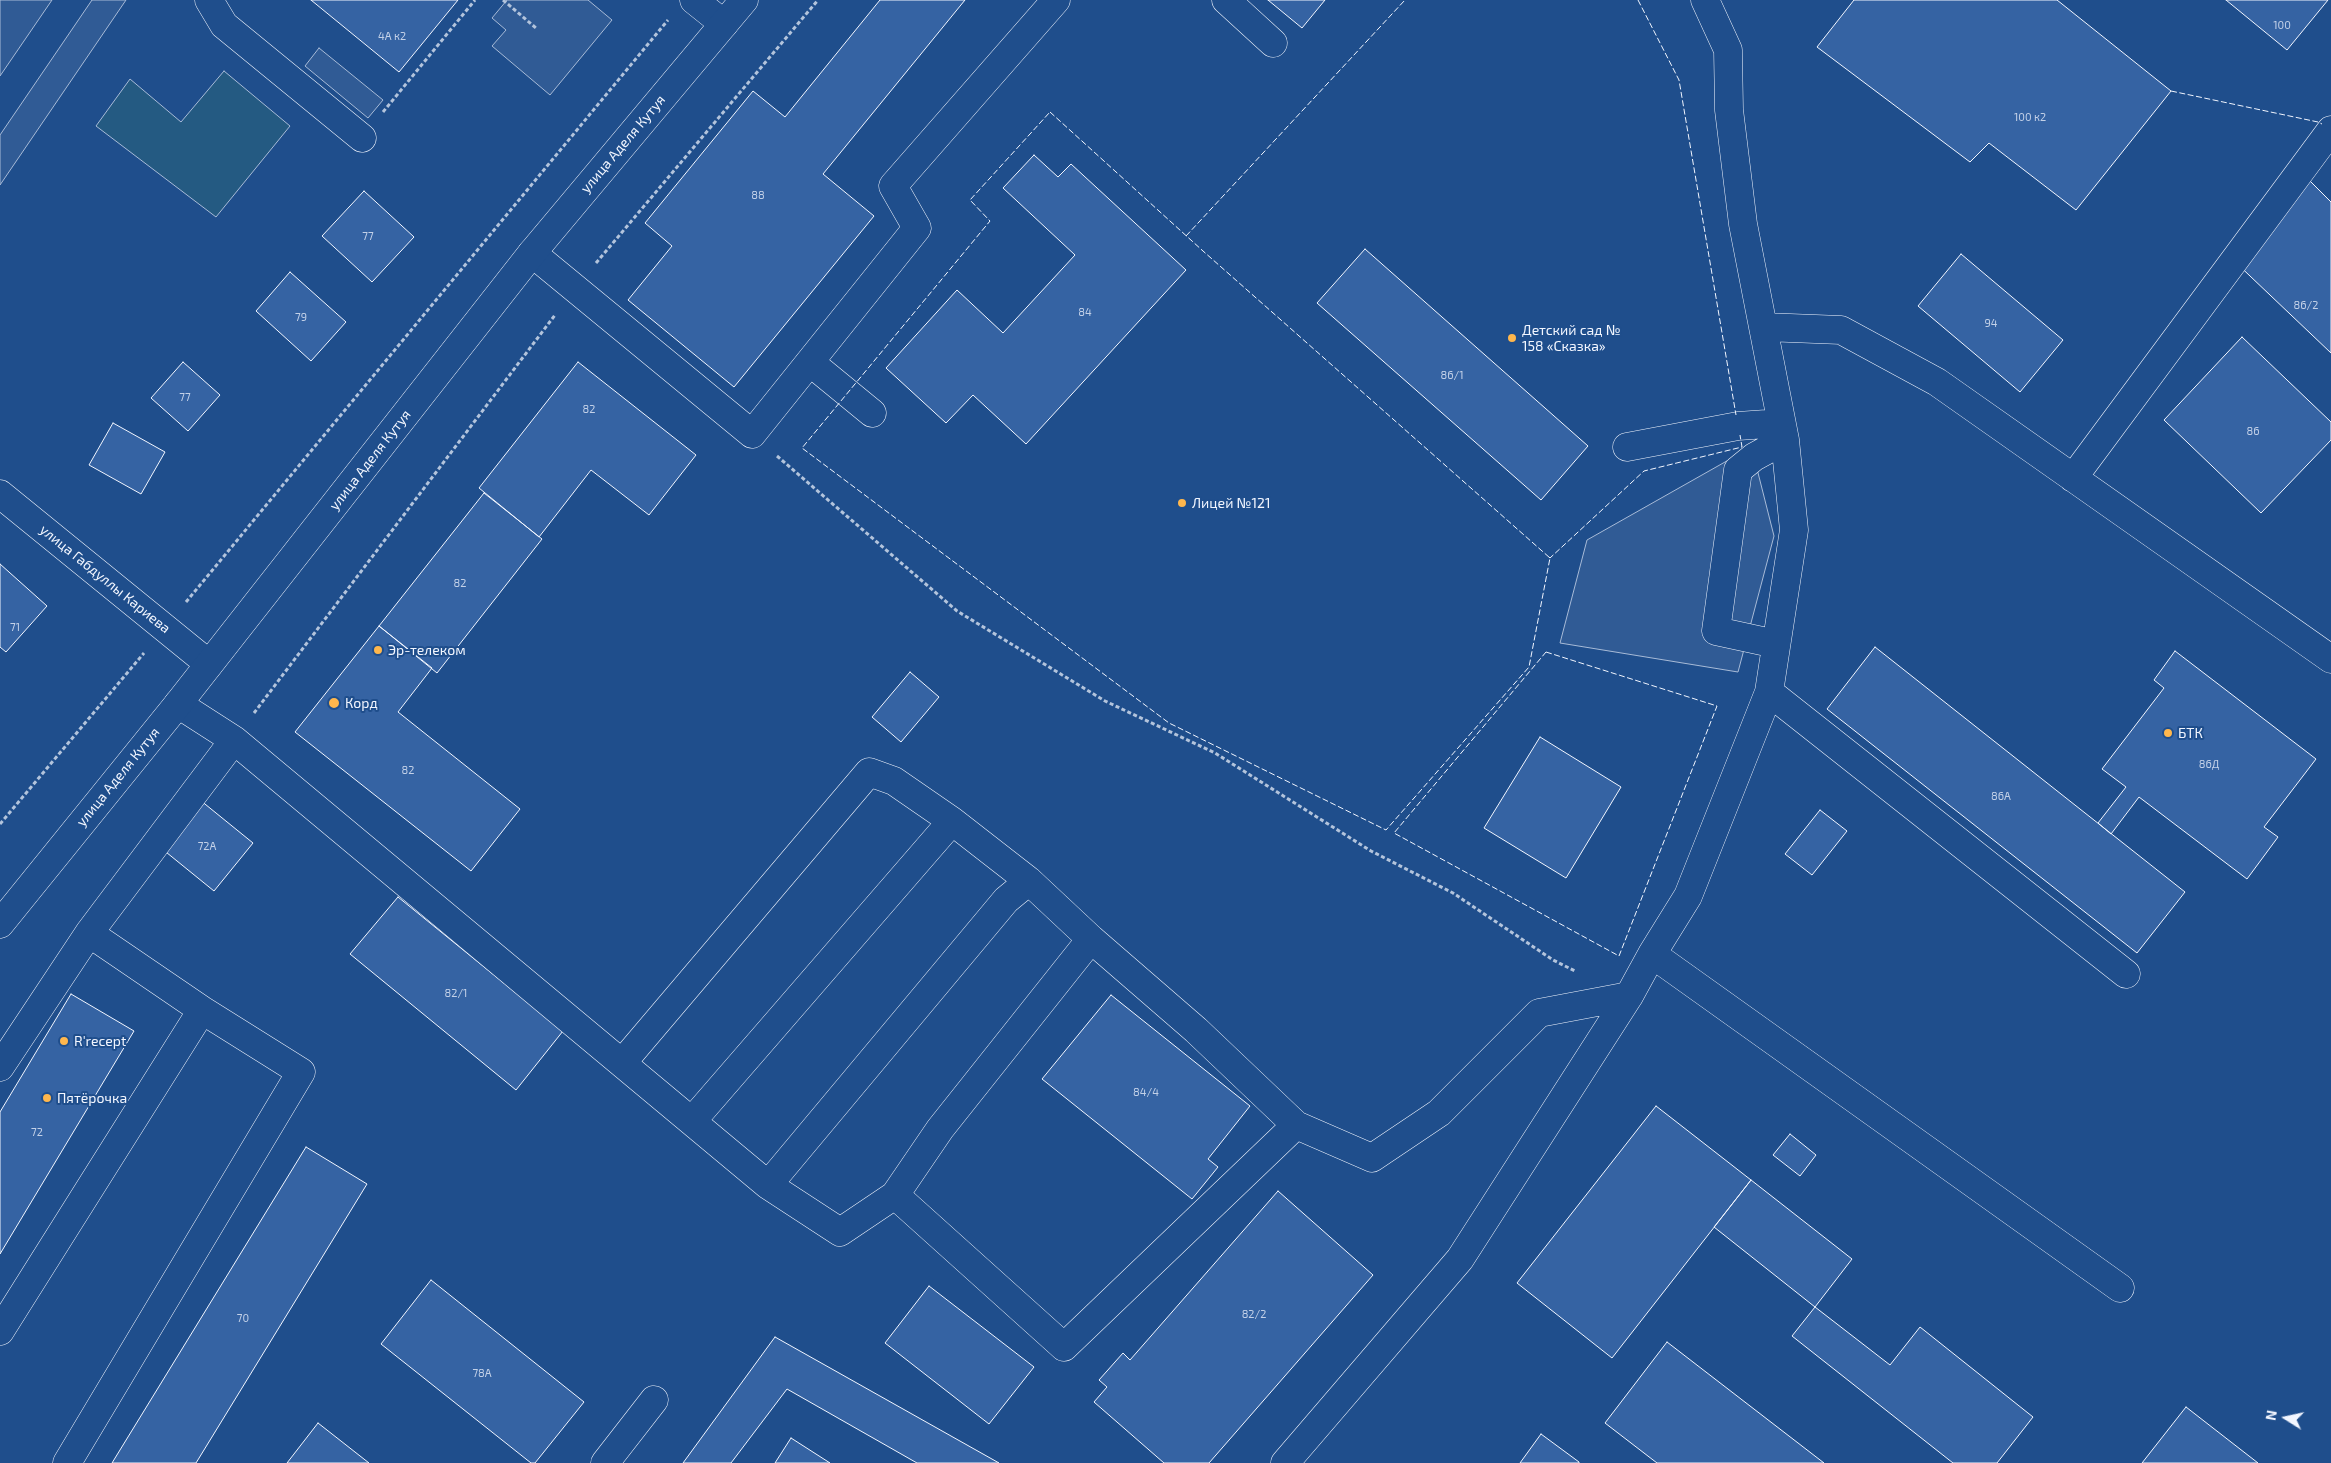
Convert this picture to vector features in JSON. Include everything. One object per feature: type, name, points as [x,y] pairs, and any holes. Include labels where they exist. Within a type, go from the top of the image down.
[{"type":"street","points":[[209,0],[224,24],[362,138]]},
{"type":"street","points":[[694,0],[724,24]]},
{"type":"street","name":"улица Аделя Кутуя","points":[[0,924],[178,704],[532,253],[744,0]]},
{"type":"street","points":[[532,253],[752,434],[811,363],[917,228],[893,186],[1056,0]]},
{"type":"street","points":[[1226,0],[1273,43]]},
{"type":"street","points":[[1285,1463],[1460,1259],[1629,996],[1652,954],[1688,896],[1769,692],[1794,530],[1783,432],[1742,215],[1729,110],[1728,50],[1705,0]]},
{"type":"street","points":[[2073,478],[2331,130]]},
{"type":"street","points":[[1764,327],[1841,330],[1938,382],[2331,658]]},
{"type":"street","points":[[811,363],[872,413]]},
{"type":"street","points":[[1627,447],[1738,426],[1783,432]]},
{"type":"street","points":[[1776,644],[1716,631],[1738,470],[1783,432]]},
{"type":"street","name":"улица Габдуллы Кариева","points":[[0,494],[209,664]]},
{"type":"street","points":[[1769,692],[2126,974]]},
{"type":"street","points":[[178,704],[234,740],[768,1185],[840,1232],[895,1195],[940,1129],[1091,939]]},
{"type":"street","points":[[0,1067],[89,933],[234,740]]},
{"type":"street","points":[[622,1063],[869,772],[894,781],[952,821],[1029,881],[1091,939],[1196,1030],[1296,1125],[1372,1158],[1439,1113],[1539,1014],[1629,996]]},
{"type":"street","points":[[692,1121],[952,821]]},
{"type":"street","points":[[768,1185],[1006,900],[1029,881]]},
{"type":"street","points":[[67,1463],[301,1072],[202,1010],[89,933]]},
{"type":"street","points":[[1652,954],[2120,1288]]},
{"type":"street","points":[[0,1331],[202,1010]]},
{"type":"street","points":[[895,1195],[1064,1347],[1296,1125]]},
{"type":"street","points":[[605,1463],[654,1400]]},
{"type":"path","points":[[362,138],[475,0]]},
{"type":"path","points":[[503,0],[536,28]]},
{"type":"path","points":[[234,740],[575,288],[818,0]]},
{"type":"path","points":[[0,824],[165,628],[672,15]]},
{"type":"path","points":[[752,434],[957,611],[1105,701],[1215,752],[1371,851],[1453,893],[1553,960],[1578,972]]},
{"type":"shaded area","points":[[0,0],[52,0],[0,76]]},
{"type":"shaded area","points":[[92,0],[126,0],[0,185],[0,135]]},
{"type":"shaded area","points":[[507,0],[588,0],[612,20],[550,95],[492,46],[506,30],[492,18]]},
{"type":"shaded area","points":[[319,48],[383,100],[368,118],[305,66]]},
{"type":"shaded area","points":[[224,71],[290,126],[216,217],[96,126],[130,79],[181,122]]},
{"type":"shaded area","points":[[1748,449],[1754,457],[1774,536],[1738,672],[1560,643],[1587,540]]},
{"type":"building","points":[[311,0],[458,0],[399,72]]},
{"type":"building","points":[[880,0],[965,0],[823,174],[874,216],[734,387],[628,300],[672,246],[645,223],[753,91],[785,117]]},
{"type":"building","points":[[1268,0],[1325,0],[1302,28]]},
{"type":"building","points":[[1854,0],[2057,0],[2171,91],[2076,210],[1989,143],[1970,162],[1817,47]]},
{"type":"building","points":[[2226,0],[2328,0],[2287,50]]},
{"type":"building","points":[[1034,155],[1058,177],[1071,164],[1186,270],[1026,444],[973,395],[946,423],[886,368],[957,290],[1003,333],[1075,255],[1003,188]]},
{"type":"building","points":[[2306,177],[2331,202],[2331,353],[2230,257]]},
{"type":"building","points":[[364,191],[414,237],[372,282],[322,236]]},
{"type":"building","points":[[1365,249],[1588,446],[1541,500],[1317,303]]},
{"type":"building","points":[[1961,254],[2063,340],[2020,392],[1918,306]]},
{"type":"building","points":[[290,272],[346,322],[311,361],[256,311]]},
{"type":"building","points":[[2242,337],[2331,422],[2331,440],[2261,513],[2164,420]]},
{"type":"building","points":[[183,362],[220,395],[188,431],[151,398]]},
{"type":"building","points":[[578,362],[696,455],[649,515],[591,470],[539,537],[479,488]]},
{"type":"building","points":[[113,423],[165,452],[141,494],[89,465]]},
{"type":"building","points":[[484,493],[542,539],[437,673],[379,626]]},
{"type":"building","points":[[0,564],[47,606],[6,652],[0,647]]},
{"type":"building","points":[[379,626],[432,668],[398,712],[520,809],[471,871],[295,732]]},
{"type":"building","points":[[1875,647],[2185,892],[2137,953],[1827,709]]},
{"type":"building","points":[[2175,651],[2316,759],[2264,827],[2278,837],[2247,879],[2139,797],[2111,834],[2098,823],[2126,787],[2102,769],[2164,688],[2154,680]]},
{"type":"building","points":[[910,672],[939,697],[901,742],[872,717]]},
{"type":"building","points":[[1540,737],[1621,787],[1566,878],[1484,828]]},
{"type":"building","points":[[200,800],[253,843],[214,891],[161,848]]},
{"type":"building","points":[[1820,810],[1847,831],[1812,875],[1785,854]]},
{"type":"building","points":[[398,897],[563,1031],[516,1090],[350,954]]},
{"type":"building","points":[[71,994],[134,1031],[0,1254],[0,1112]]},
{"type":"building","points":[[1111,995],[1250,1106],[1208,1159],[1218,1167],[1192,1199],[1042,1079]]},
{"type":"building","points":[[1656,1106],[1751,1180],[1612,1358],[1517,1283]]},
{"type":"building","points":[[1790,1134],[1816,1155],[1800,1176],[1773,1155]]},
{"type":"building","points":[[306,1147],[367,1184],[196,1463],[112,1463]]},
{"type":"building","points":[[1751,1180],[1852,1259],[1815,1307],[1714,1227]]},
{"type":"building","points":[[1278,1191],[1373,1275],[1209,1463],[1164,1463],[1094,1402],[1107,1387],[1099,1380],[1123,1353],[1130,1360]]},
{"type":"building","points":[[431,1280],[584,1402],[535,1463],[531,1463],[381,1344]]},
{"type":"building","points":[[929,1286],[1034,1367],[989,1424],[885,1343]]},
{"type":"building","points":[[1815,1307],[1890,1365],[1920,1327],[2033,1417],[1997,1463],[1953,1463],[1792,1336]]},
{"type":"building","points":[[775,1337],[999,1463],[917,1463],[787,1389],[731,1463],[683,1463]]},
{"type":"building","points":[[1667,1342],[1824,1463],[1657,1463],[1605,1423]]},
{"type":"building","points":[[2186,1407],[2258,1463],[2142,1463]]},
{"type":"building","points":[[318,1423],[369,1463],[287,1463]]},
{"type":"building","points":[[1541,1434],[1579,1462],[1579,1463],[1520,1463]]},
{"type":"building","points":[[791,1438],[830,1463],[775,1463]]},
{"type":"fence","points":[[1186,236],[1405,0]]},
{"type":"fence","points":[[1638,0],[1679,80],[1736,415]]},
{"type":"fence","points":[[2171,91],[2322,124]]},
{"type":"fence","points":[[1050,112],[1203,251],[1550,558],[1529,667],[1386,830],[1169,723],[802,448],[990,221],[970,200],[1050,112]]},
{"type":"fence","points":[[1549,557],[1644,471],[1742,447],[1740,435]]},
{"type":"fence","points":[[1546,652],[1717,706],[1619,956],[1394,833],[1546,652]]},
{"type":"place","name":"Детский сад № 158 «Сказка»","points":[[1512,338]]},
{"type":"place","name":"Лицей №121","points":[[1182,503]]},
{"type":"place","name":"Эр-телеком","points":[[378,650]]},
{"type":"place","name":"Корд","points":[[334,703]]},
{"type":"place","name":"БТК","points":[[2168,733]]},
{"type":"place","name":"R'recept","points":[[64,1041]]},
{"type":"place","name":"Пятёрочка","points":[[47,1098]]}]
